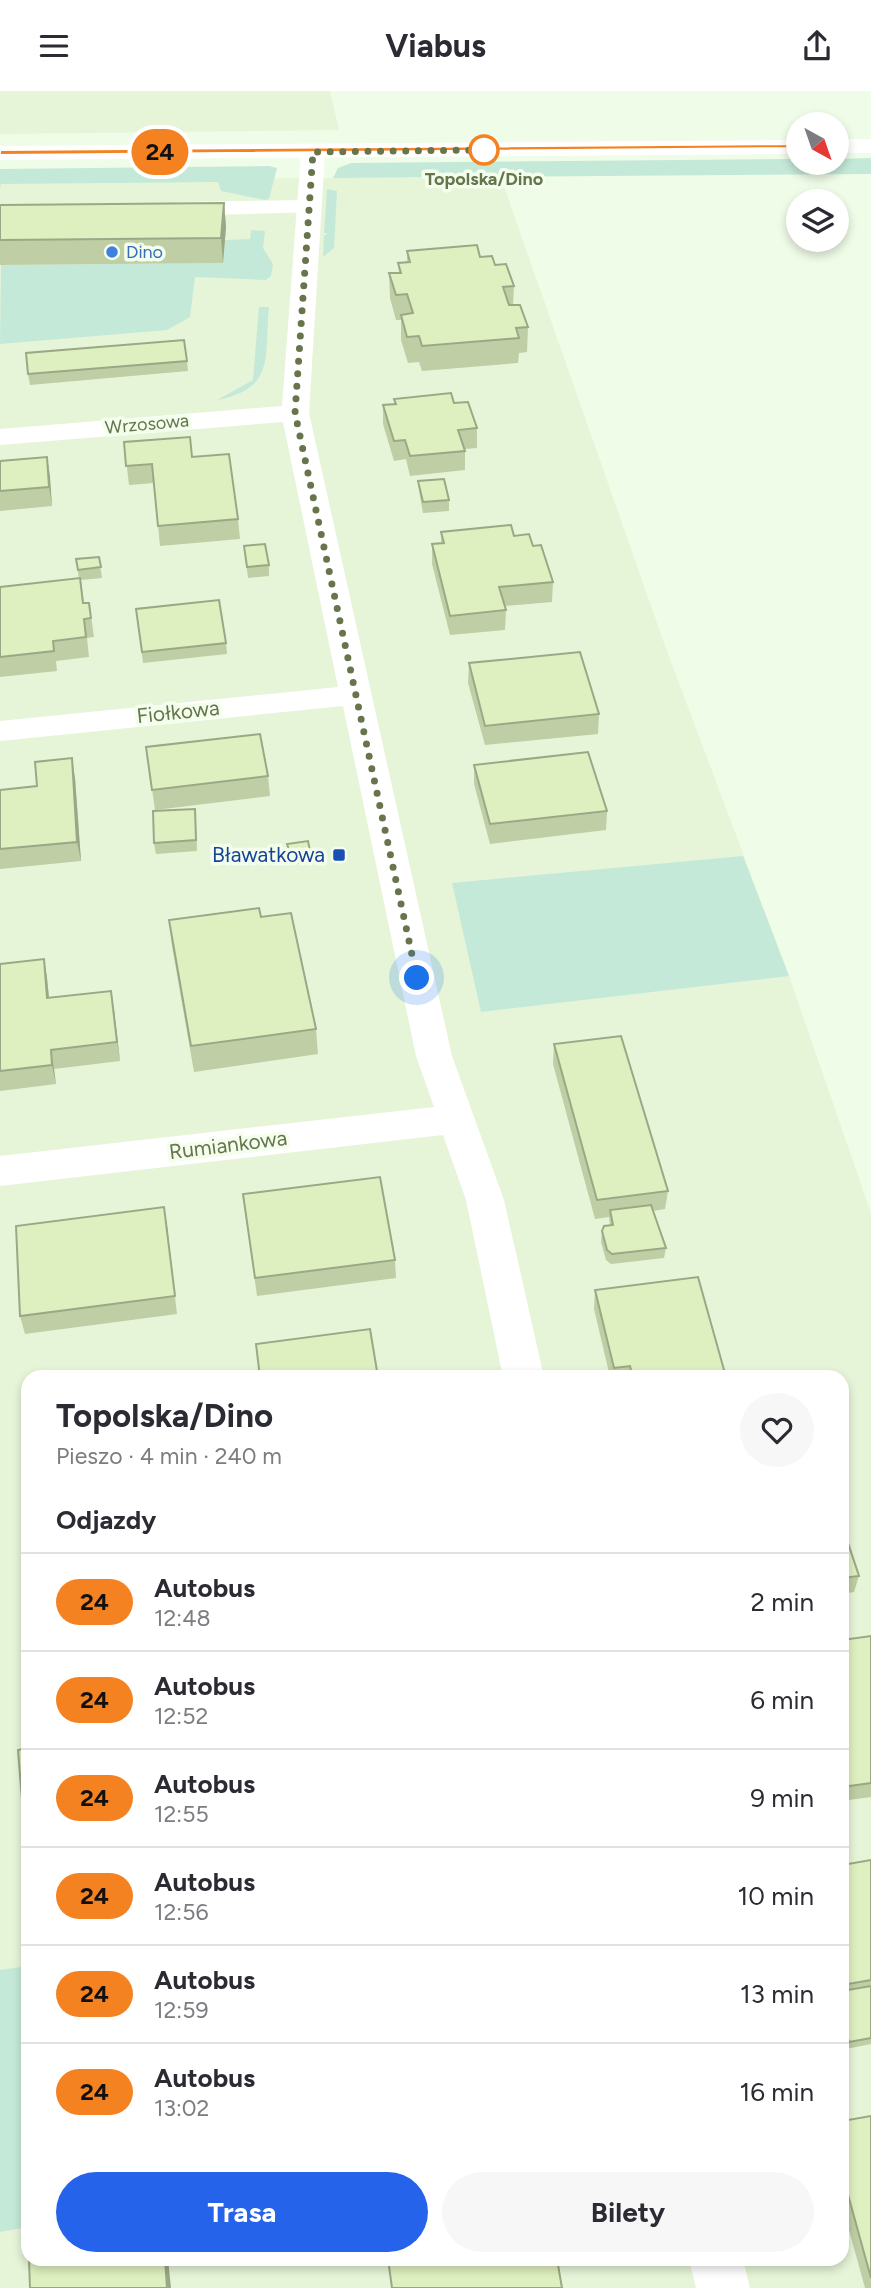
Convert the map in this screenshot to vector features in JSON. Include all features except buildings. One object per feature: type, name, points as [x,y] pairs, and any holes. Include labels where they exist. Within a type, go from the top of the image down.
[{"type":"street","points":[[0,153],[786,146]]},
{"type":"street","points":[[849,146],[871,146]]},
{"type":"street","points":[[313,152],[295,413],[434,1056],[485,1200],[522,1370]]},
{"type":"street","name":"Wrzosowa","points":[[0,436],[295,413]]},
{"type":"street","name":"Fiołkowa","points":[[0,731],[355,695]]},
{"type":"street","name":"Rumiankowa","points":[[0,1171],[456,1119]]},
{"type":"street","points":[[718,2266],[723,2288]]},
{"type":"lane","points":[[151,209],[308,207]]},
{"type":"shaded area","points":[[0,91],[330,91],[339,130],[0,134]]},
{"type":"shaded area","points":[[871,158],[871,174],[849,174],[849,159]]},
{"type":"shaded area","points":[[786,159],[786,175],[333,178],[338,168],[351,163]]},
{"type":"shaded area","points":[[277,168],[269,199],[265,200],[221,191],[218,182],[1,184],[0,189],[0,169]]},
{"type":"shaded area","points":[[501,178],[664,643],[789,976],[871,1213],[871,2288],[0,2288],[0,180]]},
{"type":"shaded area","points":[[327,189],[337,191],[334,248],[323,257],[324,236],[328,233],[324,233]]},
{"type":"shaded area","points":[[251,230],[265,231],[263,248],[273,264],[271,276],[266,280],[195,277],[190,317],[167,330],[0,344],[1,265],[223,263],[225,240],[250,239]]},
{"type":"shaded area","points":[[259,307],[269,307],[263,368],[258,379],[249,388],[217,400],[253,380]]},
{"type":"shaded area","points":[[743,856],[789,976],[481,1012],[452,883]]},
{"type":"shaded area","points":[[21,1967],[21,2228],[0,2232],[0,1970]]},
{"type":"bus line","name":"24","points":[[0,153],[786,147]]},
{"type":"place","name":"Topolska/Dino","points":[[484,150]]},
{"type":"place","name":"Dino","points":[[112,252]]},
{"type":"place","name":"Bławatkowa","points":[[339,855]]},
{"type":"route","points":[[417,978],[295,413],[308,207],[313,152],[484,150]]}]
